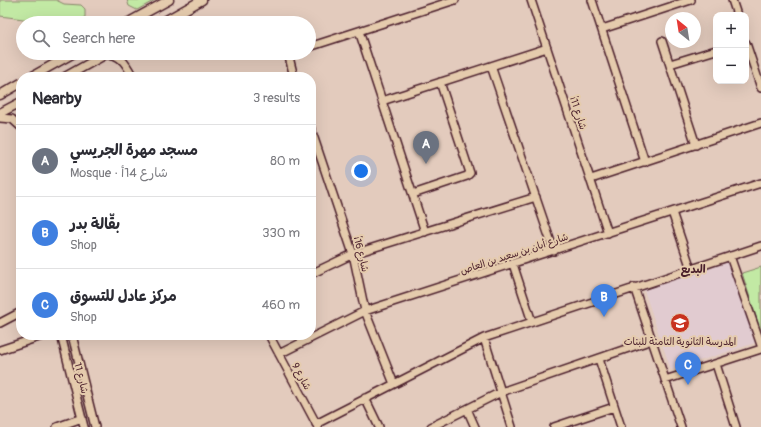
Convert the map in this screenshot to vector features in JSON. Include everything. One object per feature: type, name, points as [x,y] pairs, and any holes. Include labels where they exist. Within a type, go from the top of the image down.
[{"type":"main road","points":[[140,16],[169,0]]},
{"type":"main road","points":[[173,16],[202,0]]},
{"type":"main road","points":[[40,72],[61,60]]},
{"type":"main road","points":[[74,72],[96,60]]},
{"type":"main road","points":[[0,95],[16,86]]},
{"type":"main road","points":[[0,113],[16,105]]},
{"type":"street","points":[[316,45],[455,0]]},
{"type":"street","name":"شارع 11أ","points":[[531,0],[608,233]]},
{"type":"street","points":[[592,0],[645,162]]},
{"type":"street","points":[[602,29],[691,0]]},
{"type":"street","points":[[732,0],[736,12]]},
{"type":"street","points":[[359,31],[426,232]]},
{"type":"street","points":[[662,41],[696,145]]},
{"type":"street","points":[[382,101],[547,48]]},
{"type":"street","points":[[748,48],[761,88]]},
{"type":"street","points":[[670,64],[713,51]]},
{"type":"street","points":[[122,60],[125,62],[130,72]]},
{"type":"street","points":[[290,60],[293,72]]},
{"type":"street","points":[[491,66],[554,251]]},
{"type":"street","points":[[413,194],[470,174],[440,82]]},
{"type":"street","points":[[0,118],[12,119],[16,123]]},
{"type":"street","points":[[591,180],[761,123]]},
{"type":"street","name":"شارع 16أ","points":[[316,144],[353,254],[365,311],[394,384]]},
{"type":"street","name":"شارع أبان بن سعيد بن العاص","points":[[316,336],[365,311],[761,183]]},
{"type":"street","points":[[316,272],[353,254],[536,197]]},
{"type":"street","points":[[672,212],[691,269]]},
{"type":"street","points":[[317,425],[365,398],[484,338],[761,246]]},
{"type":"street","points":[[730,256],[761,344]]},
{"type":"street","points":[[513,264],[532,322]]},
{"type":"street","points":[[634,287],[681,427]]},
{"type":"street","points":[[0,323],[16,315]]},
{"type":"street","points":[[484,338],[512,427]]},
{"type":"street","points":[[0,350],[30,340]]},
{"type":"street","name":"شارع 11","points":[[62,340],[84,427]]},
{"type":"street","name":"شارع 11","points":[[73,340],[95,427]]},
{"type":"street","name":"شارع 9","points":[[272,340],[317,425]]},
{"type":"street","name":"شارع أبان بن سعيد بن العاص","points":[[279,354],[307,340]]},
{"type":"street","points":[[431,427],[501,392],[652,340]]},
{"type":"street","points":[[665,380],[761,350]]},
{"type":"street","points":[[599,359],[621,427]]},
{"type":"street","points":[[716,364],[736,427]]},
{"type":"street","points":[[365,398],[379,427]]},
{"type":"street","points":[[554,427],[566,425],[614,407]]},
{"type":"street","points":[[467,409],[475,427]]},
{"type":"street","points":[[57,427],[82,418]]},
{"type":"shaded area","points":[[729,262],[755,343],[671,370],[644,290]]},
{"type":"green space","points":[[0,0],[56,0],[64,4],[81,5],[85,9],[85,16],[16,16],[16,18],[0,16]]},
{"type":"green space","points":[[127,0],[155,0],[137,10],[129,6]]},
{"type":"green space","points":[[761,267],[761,332],[742,273]]},
{"type":"place","name":"مسجد مهرة الجريسي","points":[[426,164]]},
{"type":"place","name":"بقّالة بدر","points":[[604,317]]},
{"type":"place","name":"المدرسة الثانوية الثامنة للبنات","points":[[680,323]]},
{"type":"place","name":"مركز عادل للتسوق","points":[[688,385]]},
{"type":"district","name":"البديع","points":[[693,269]]}]
